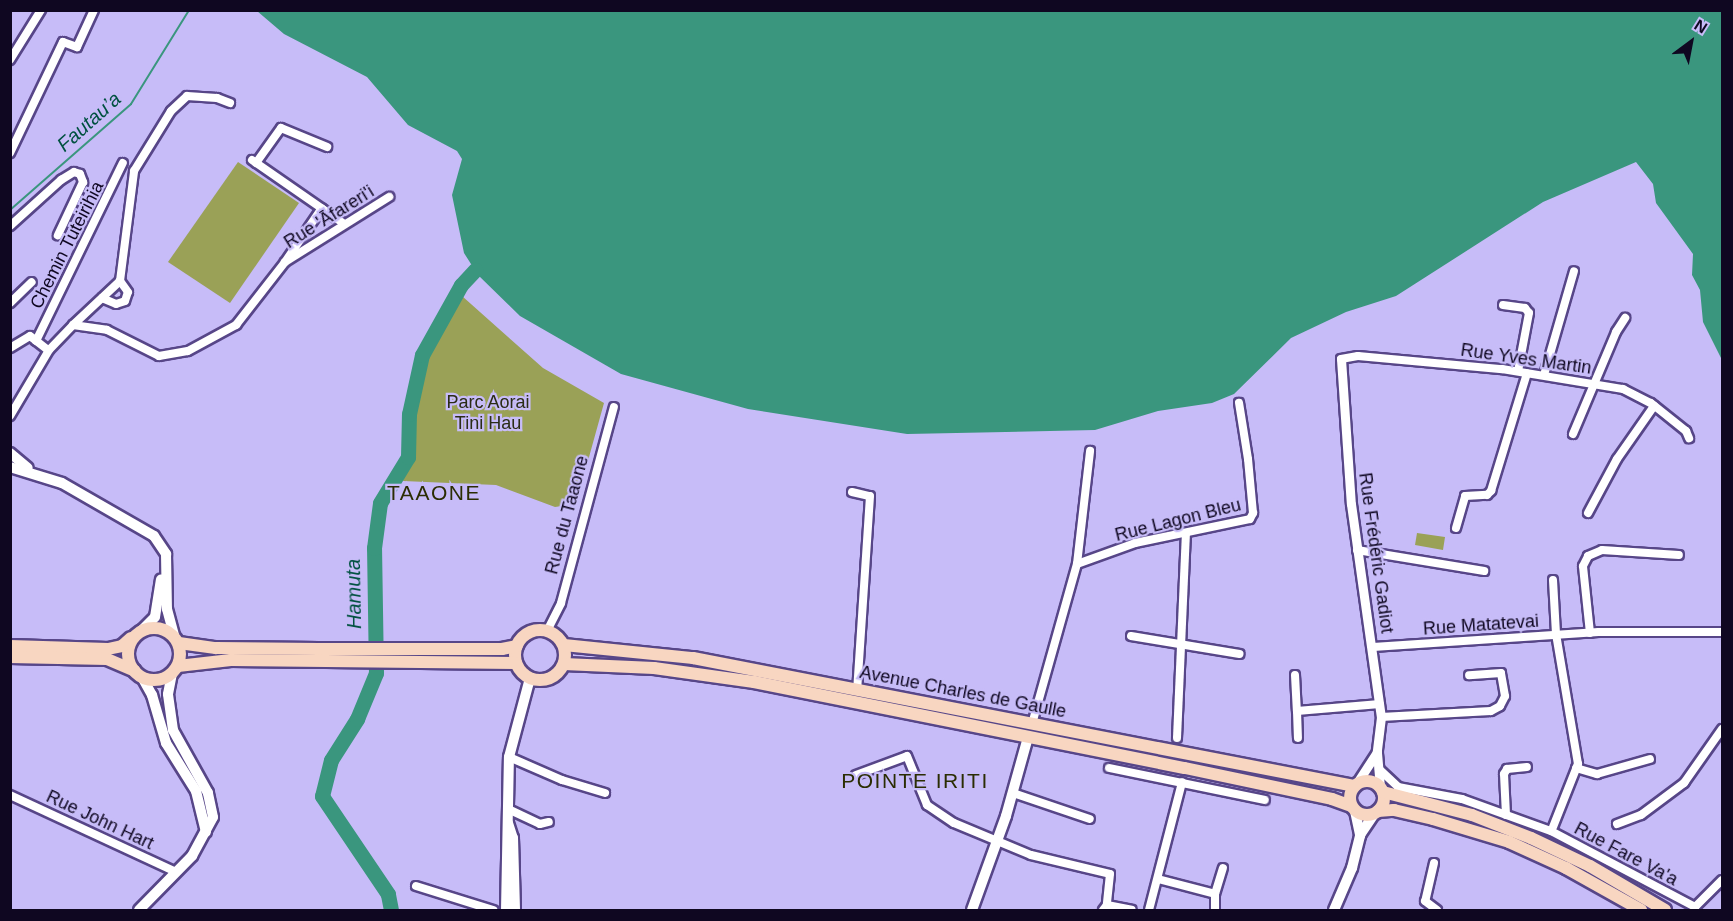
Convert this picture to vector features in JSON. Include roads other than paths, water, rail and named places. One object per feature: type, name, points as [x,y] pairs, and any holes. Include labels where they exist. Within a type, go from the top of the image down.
[{"type":"main road","points":[[10,453],[33,471],[90,497],[154,536],[168,561],[167,609],[176,639],[175,670],[169,712],[183,753],[208,793],[213,817],[206,832],[176,872],[139,910]]},
{"type":"main road","points":[[10,467],[33,471]]},
{"type":"main road","points":[[161,546],[158,609],[128,652],[152,695],[166,743],[195,791],[206,832]]},
{"type":"main road","points":[[10,646],[117,648],[140,632],[159,628],[176,639],[216,648],[362,655]]},
{"type":"main road","points":[[382,655],[516,663],[530,678],[551,678],[564,664],[564,645],[547,630],[527,633],[517,646],[516,663]]},
{"type":"main road","name":"Avenue Charles de Gaulle","points":[[564,645],[693,658],[1355,785]]},
{"type":"main road","points":[[10,657],[107,659],[158,680],[175,670],[231,660],[502,650],[517,646]]},
{"type":"main road","name":"Avenue Charles de Gaulle","points":[[564,664],[654,668],[736,679],[1332,799],[1353,809]]},
{"type":"main road","points":[[506,910],[509,757],[530,678]]},
{"type":"main road","points":[[972,910],[997,843],[1028,737]]},
{"type":"main road","points":[[1360,835],[1349,798],[1355,785],[1369,781],[1382,790],[1472,815],[1531,838],[1590,866],[1665,910]]},
{"type":"main road","points":[[1334,910],[1352,868],[1360,835],[1376,812],[1382,790]]},
{"type":"main road","points":[[1353,809],[1376,812],[1394,810],[1509,842],[1566,868],[1641,910]]},
{"type":"main road","points":[[508,823],[513,838],[515,910]]},
{"type":"street","points":[[10,60],[41,10]]},
{"type":"street","points":[[12,156],[63,42],[77,47],[94,10]]},
{"type":"street","points":[[11,417],[48,350],[120,281],[129,188],[138,161],[171,111],[187,96],[217,98],[230,103]]},
{"type":"street","points":[[327,147],[281,128],[254,161],[343,223]]},
{"type":"street","name":"Chemin Tuteirihia","points":[[36,341],[123,163]]},
{"type":"street","points":[[10,226],[61,180],[74,172],[80,174],[82,182],[58,235]]},
{"type":"street","name":"Rue 'Āfareri'i","points":[[285,262],[343,223],[389,197]]},
{"type":"street","name":"Rue 'Āfareri'i","points":[[73,325],[107,330],[159,356],[188,351],[236,325],[285,262],[322,208]]},
{"type":"street","points":[[1544,375],[1574,271]]},
{"type":"street","points":[[102,298],[116,304],[125,302],[128,292],[120,281]]},
{"type":"street","points":[[10,303],[32,282]]},
{"type":"street","points":[[1503,305],[1525,308],[1529,313],[1518,371]]},
{"type":"street","points":[[1573,434],[1593,384],[1625,318]]},
{"type":"street","points":[[10,348],[27,337],[48,350]]},
{"type":"street","name":"Rue Yves Martin","points":[[1341,359],[1358,356],[1518,371],[1623,389],[1654,406],[1686,431],[1689,438]]},
{"type":"street","name":"Rue Frédéric Gadiot","points":[[1341,359],[1345,445],[1357,550],[1380,704],[1381,717],[1377,752],[1382,790]]},
{"type":"street","points":[[1456,528],[1466,496],[1487,495],[1491,491],[1527,373]]},
{"type":"street","name":"Rue Lagon Bleu","points":[[1077,564],[1135,543],[1250,519],[1253,513],[1250,481],[1239,403]]},
{"type":"street","points":[[1588,513],[1617,459],[1654,406]]},
{"type":"street","name":"Rue du Taaone","points":[[547,630],[561,603],[614,407]]},
{"type":"street","points":[[1032,724],[1077,564],[1090,451]]},
{"type":"street","points":[[852,492],[870,496],[857,690]]},
{"type":"street","points":[[1177,738],[1184,647],[1186,533]]},
{"type":"street","points":[[1357,550],[1484,572]]},
{"type":"street","points":[[1590,633],[1583,566],[1588,555],[1602,550],[1679,555]]},
{"type":"street","name":"Rue Matatevai","points":[[1553,580],[1556,634]]},
{"type":"street","name":"Rue Matatevai","points":[[1373,647],[1556,634],[1722,632]]},
{"type":"street","points":[[1553,827],[1576,768],[1577,759],[1567,718],[1556,634]]},
{"type":"street","points":[[1131,636],[1184,647],[1240,654]]},
{"type":"street","points":[[1381,717],[1468,713],[1500,706],[1504,696],[1501,673],[1469,675]]},
{"type":"street","points":[[1295,675],[1298,738]]},
{"type":"street","points":[[1297,711],[1380,704]]},
{"type":"street","points":[[1617,824],[1641,815],[1689,778],[1722,729]]},
{"type":"street","name":"Rue Frédéric Gadiot","points":[[1355,785],[1377,752]]},
{"type":"street","points":[[856,775],[907,756],[927,805],[954,823],[997,843],[1031,855],[1110,874],[1105,908],[1132,910]]},
{"type":"street","points":[[509,757],[562,780],[605,793]]},
{"type":"street","points":[[1576,768],[1597,774],[1650,759]]},
{"type":"street","points":[[1506,815],[1504,774],[1507,769],[1527,767]]},
{"type":"street","points":[[1109,768],[1265,800]]},
{"type":"street","name":"Rue Fare Va'a","points":[[1378,769],[1398,787],[1462,799],[1551,831],[1697,909],[1722,880]]},
{"type":"street","points":[[1149,910],[1182,782]]},
{"type":"street","points":[[1013,793],[1090,819]]},
{"type":"street","name":"Rue John Hart","points":[[10,795],[176,872]]},
{"type":"street","points":[[508,809],[540,824],[549,822]]},
{"type":"street","points":[[1434,863],[1425,901],[1437,910]]},
{"type":"street","points":[[1215,910],[1215,894],[1222,868]]},
{"type":"street","points":[[1158,879],[1215,894]]},
{"type":"street","points":[[416,886],[493,910]]},
{"type":"waterway","name":"Fautau’a","points":[[10,210],[131,104],[189,10]]},
{"type":"waterway","name":"Hamuta","points":[[391,910],[388,894],[322,796],[331,760],[357,719],[376,673],[374,548],[380,503],[408,457],[409,414],[422,355],[461,285],[475,270]]},
{"type":"district","name":"TAAONE","points":[[434,493]]},
{"type":"district","name":"POINTE IRITI","points":[[915,781]]},
{"type":"park label","name":"Parc Aorai Tini Hau","points":[[488,413]]}]
